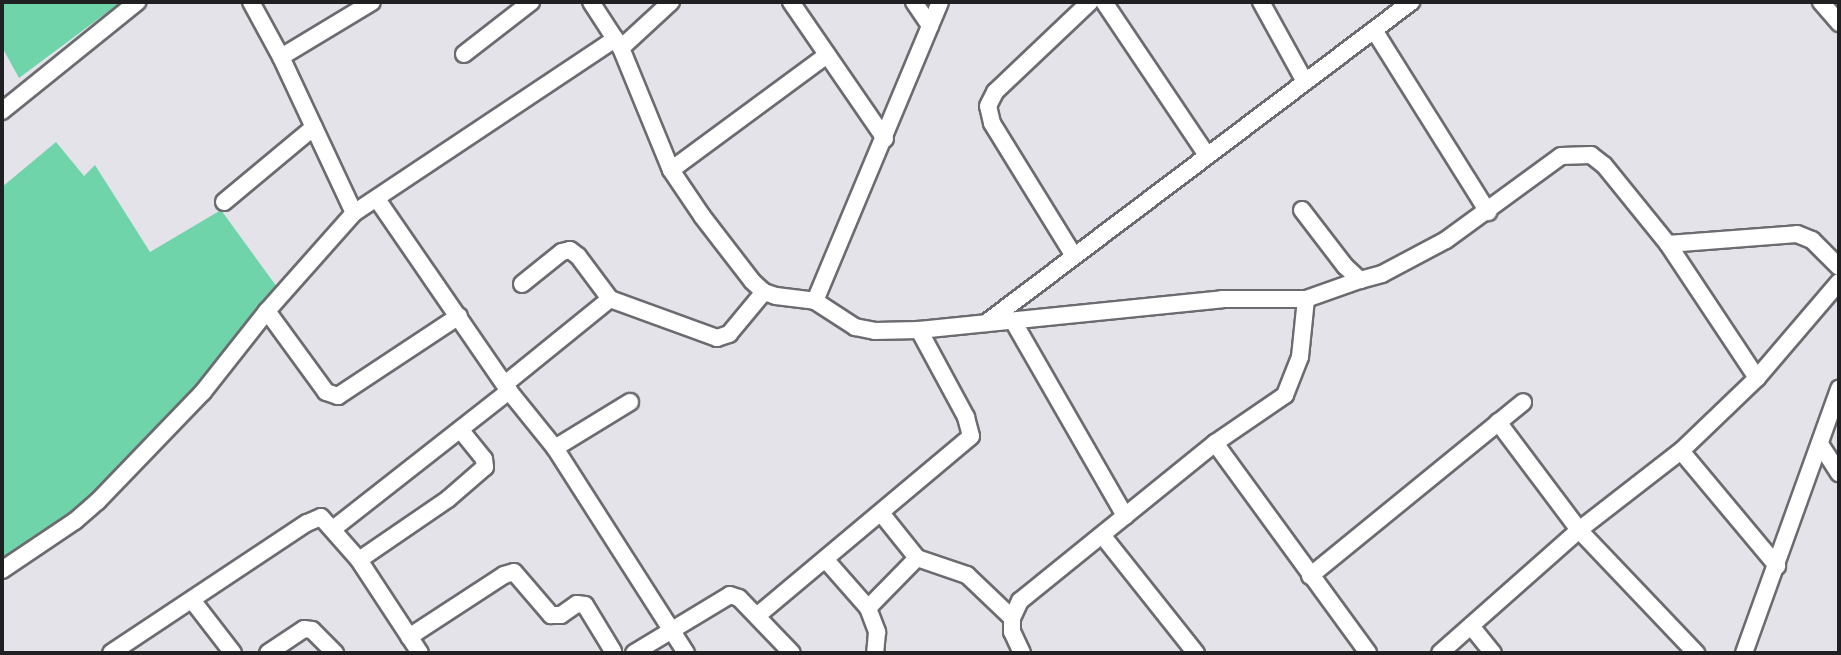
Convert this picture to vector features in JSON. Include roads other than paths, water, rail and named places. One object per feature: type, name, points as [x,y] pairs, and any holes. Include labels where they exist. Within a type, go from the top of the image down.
[{"type":"street","points":[[2,111],[137,2]]},
{"type":"street","points":[[251,2],[281,57],[354,213]]},
{"type":"street","points":[[281,57],[372,2]]},
{"type":"street","points":[[464,54],[531,2]]},
{"type":"street","points":[[591,2],[618,43],[671,170],[752,281],[764,292],[815,301],[865,330],[919,330],[984,325],[1222,299],[1306,299],[1382,274],[1406,262],[1488,212],[1561,156],[1591,155],[1604,165],[1668,244],[1758,379]]},
{"type":"street","points":[[2,570],[75,521],[98,501],[203,392],[267,311],[354,213],[618,43],[671,2]]},
{"type":"street","points":[[791,2],[885,139]]},
{"type":"street","points":[[914,2],[930,26]]},
{"type":"street","points":[[815,301],[940,2]]},
{"type":"street","points":[[1074,256],[992,123],[988,106],[995,92],[1090,2]]},
{"type":"street","points":[[1104,2],[1206,154]]},
{"type":"street","points":[[1261,2],[1304,80]]},
{"type":"street","points":[[984,325],[1206,154],[1411,2]]},
{"type":"street","points":[[1821,2],[1839,23]]},
{"type":"street","points":[[1374,30],[1488,212]]},
{"type":"street","points":[[671,170],[827,55]]},
{"type":"street","points":[[223,202],[314,127]]},
{"type":"street","points":[[377,199],[507,388],[555,448],[686,653]]},
{"type":"street","points":[[1302,210],[1345,266],[1360,280]]},
{"type":"street","points":[[1668,244],[1797,234],[1812,240],[1839,267]]},
{"type":"street","points":[[522,284],[562,252],[570,250],[578,256],[610,299],[717,338],[729,334],[764,292]]},
{"type":"street","points":[[1440,653],[1579,530],[1681,451],[1758,379],[1839,282]]},
{"type":"street","points":[[333,529],[461,431],[610,299]]},
{"type":"street","points":[[1022,653],[1012,632],[1012,618],[1020,601],[1215,443],[1285,395],[1300,357],[1306,299]]},
{"type":"street","points":[[267,311],[331,396],[347,391],[459,316]]},
{"type":"street","points":[[1013,321],[1125,516]]},
{"type":"street","points":[[758,615],[971,436],[966,417],[919,330]]},
{"type":"street","points":[[1749,650],[1839,389]]},
{"type":"street","points":[[555,448],[630,402]]},
{"type":"street","points":[[1310,576],[1523,402]]},
{"type":"street","points":[[1498,422],[1579,530],[1696,653]]},
{"type":"street","points":[[359,560],[448,499],[485,467],[484,459],[461,431]]},
{"type":"street","points":[[1215,443],[1368,653]]},
{"type":"street","points":[[1820,444],[1839,473]]},
{"type":"street","points":[[1681,451],[1777,566]]},
{"type":"street","points":[[881,513],[917,558],[967,575],[1012,618]]},
{"type":"street","points":[[111,653],[314,518],[321,517],[359,560],[420,653]]},
{"type":"street","points":[[1102,535],[1196,653]]},
{"type":"street","points":[[868,608],[917,558]]},
{"type":"street","points":[[825,559],[868,608],[877,632],[876,653]]},
{"type":"street","points":[[409,637],[504,575],[514,572],[551,615],[561,615],[577,604],[585,605],[610,652],[632,653],[730,595],[739,598],[758,615],[792,653]]},
{"type":"street","points":[[192,600],[233,653]]},
{"type":"street","points":[[1471,626],[1493,653]]},
{"type":"street","points":[[268,653],[304,629],[312,630],[335,653]]}]
